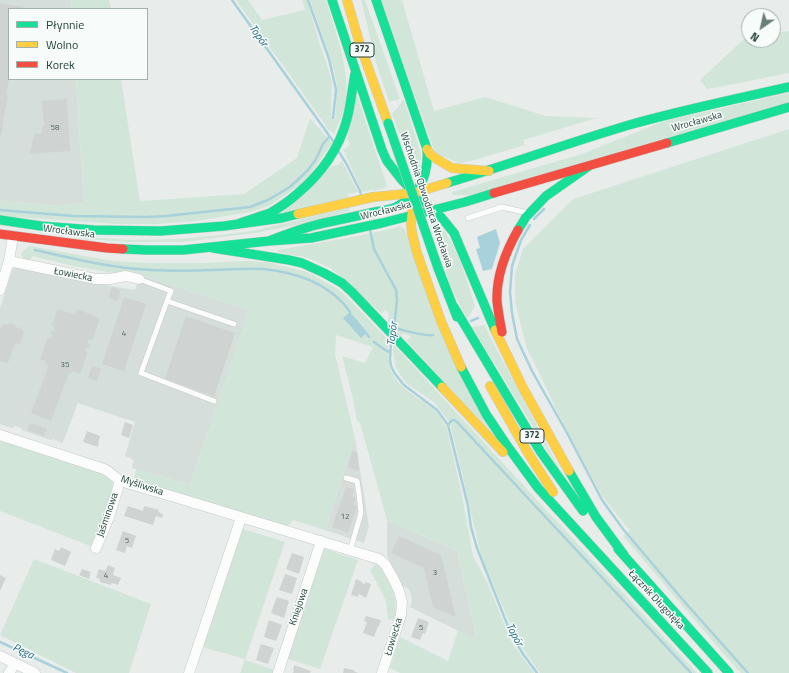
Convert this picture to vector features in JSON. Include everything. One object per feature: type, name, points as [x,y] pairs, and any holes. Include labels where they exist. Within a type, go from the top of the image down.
[{"type":"main road","points":[[332,0],[387,161],[414,193],[433,210],[454,233],[483,303],[523,388],[596,517],[624,555]]},
{"type":"main road","name":"Wschodnia Obwodnica Wrocławia","points":[[347,0],[360,45],[438,268],[464,335],[506,415],[532,460],[570,518],[589,542]]},
{"type":"main road","name":"Wschodnia Obwodnica Wrocławia","points":[[356,0],[368,43],[380,99]]},
{"type":"main road","points":[[269,241],[307,227],[395,206],[404,202],[414,193],[419,188],[426,176],[428,159],[427,149],[376,0]]},
{"type":"main road","points":[[238,224],[270,212],[290,200],[303,190],[324,167],[339,142],[346,124],[356,72]]},
{"type":"main road","name":"Wrocławska","points":[[0,220],[41,226],[94,230],[161,232],[282,218],[373,197],[414,193],[489,171],[630,125],[789,87]]},
{"type":"main road","name":"Wrocławska","points":[[0,234],[107,248],[147,250],[213,248],[269,241],[311,238],[412,216],[789,107]]},
{"type":"main road","points":[[427,149],[435,158],[452,168],[489,171]]},
{"type":"main road","points":[[505,350],[498,311],[498,297],[499,280],[507,250],[529,213],[548,195],[589,166]]},
{"type":"main road","points":[[414,193],[412,233],[417,253],[441,321],[457,359],[475,394],[497,431],[538,488]]},
{"type":"main road","points":[[213,248],[302,263],[342,283],[589,542]]},
{"type":"main road","name":"Wschodnia Obwodnica Wrocławia","points":[[454,307],[554,471],[591,520],[624,555]]},
{"type":"main road","name":"Łącznik Długołęka","points":[[589,542],[708,673]]},
{"type":"main road","name":"Łącznik Długołęka","points":[[624,555],[729,673]]},
{"type":"street","points":[[0,290],[9,261],[13,236]]},
{"type":"street","name":"Łowiecka","points":[[9,261],[96,279],[110,279],[126,276],[139,279]]},
{"type":"street","name":"Myśliwska","points":[[0,435],[104,469],[120,481],[379,559]]},
{"type":"street","name":"Jaśminowa","points":[[96,548],[109,517],[120,481]]},
{"type":"street","points":[[189,673],[241,518]]},
{"type":"street","name":"Kniejowa","points":[[278,673],[321,541]]},
{"type":"street","name":"Łowiecka","points":[[379,559],[385,564],[394,580],[399,590],[402,602],[401,615],[382,673]]},
{"type":"street","points":[[0,656],[35,673]]},
{"type":"street","points":[[9,673],[15,663]]},
{"type":"lane","points":[[468,218],[502,207],[529,213]]},
{"type":"lane","points":[[139,279],[171,291],[141,373],[214,401]]},
{"type":"lane","points":[[167,301],[234,324]]},
{"type":"lane","points":[[346,478],[357,481],[361,513],[350,551]]},
{"type":"shaded area","points":[[0,0],[71,0],[72,8],[8,8],[8,80],[76,80],[84,203],[60,206],[15,202],[0,207]]},
{"type":"shaded area","points":[[14,266],[63,278],[135,290],[140,275],[249,311],[190,485],[132,468],[134,460],[125,456],[135,422],[78,403],[62,443],[22,430],[16,426],[12,428],[0,424],[0,308]]},
{"type":"shaded area","points":[[355,438],[369,526],[364,543],[325,530]]},
{"type":"shaded area","points":[[387,520],[457,551],[477,640],[410,607],[412,600],[409,589],[401,585],[387,555]]},
{"type":"green space","points":[[71,0],[109,0],[111,8],[72,8]]},
{"type":"green space","points":[[236,0],[248,0],[262,20],[305,10],[302,0],[307,0],[332,82],[331,118],[335,120],[337,88],[335,74],[310,0],[326,0],[342,52],[347,93],[342,116],[334,134],[330,130],[328,131],[324,123]]},
{"type":"green space","points":[[361,0],[365,0],[400,99],[389,102],[376,62]]},
{"type":"green space","points":[[381,0],[402,0],[434,111],[485,97],[546,116],[597,118],[523,140],[525,145],[471,161],[459,163],[435,153]]},
{"type":"green space","points":[[789,31],[789,73],[707,89],[700,80],[741,42],[741,48],[781,48],[781,32]]},
{"type":"green space","points":[[76,80],[121,80],[140,201],[244,194],[297,158],[310,118],[332,143],[306,181],[269,206],[250,212],[196,221],[156,224],[117,224],[0,216],[0,200],[60,206],[84,203]]},
{"type":"green space","points":[[789,93],[789,102],[470,195],[452,195],[452,192],[582,154],[667,120]]},
{"type":"green space","points":[[357,95],[387,186],[385,188],[373,191],[362,192],[343,149],[347,148],[350,144],[347,139]]},
{"type":"green space","points":[[404,100],[421,154],[418,174],[415,178],[392,114],[402,102],[401,101]]},
{"type":"green space","points":[[789,129],[789,673],[741,673],[623,536],[630,531],[602,496],[561,420],[527,349],[515,302],[515,275],[523,249],[573,199]]},
{"type":"green space","points":[[342,161],[358,192],[348,194],[349,197],[280,214],[332,166],[338,165]]},
{"type":"green space","points":[[349,208],[350,211],[297,225],[255,233],[183,242],[128,242],[84,239],[84,237],[131,240],[180,239],[219,235],[252,231]]},
{"type":"green space","points":[[429,219],[437,223],[445,231],[464,271],[475,306],[467,319],[451,287]]},
{"type":"green space","points":[[398,226],[404,228],[491,431],[406,341],[411,337],[407,334],[401,335],[388,321],[389,314],[386,310],[381,313],[331,268],[308,258],[278,252],[278,250],[358,236],[395,228]]},
{"type":"green space","points":[[29,246],[113,261],[145,263],[266,262],[307,272],[338,289],[388,340],[388,358],[390,368],[397,381],[435,411],[447,429],[461,490],[473,556],[488,584],[512,643],[534,673],[400,673],[390,668],[400,637],[448,661],[458,631],[477,639],[457,551],[387,520],[360,423],[357,421],[342,356],[365,363],[373,347],[336,335],[335,356],[355,438],[325,530],[293,520],[288,526],[134,480],[136,469],[190,485],[248,311],[243,308],[140,275],[113,273],[73,266],[32,256],[30,262],[25,260],[21,254]]},
{"type":"green space","points":[[484,325],[565,479],[472,327]]},
{"type":"green space","points":[[394,345],[697,673],[540,673],[517,640],[481,555],[450,423],[434,402],[407,384],[401,376],[396,368],[393,349]]},
{"type":"green space","points":[[0,441],[95,469],[112,479],[113,491],[93,547],[0,511]]},
{"type":"green space","points":[[240,528],[285,542],[245,660],[274,670],[316,546],[358,560],[320,669],[288,659],[283,673],[240,673],[245,659],[202,647]]},
{"type":"green space","points":[[34,559],[151,604],[129,673],[76,673],[0,635]]},
{"type":"green space","points":[[376,564],[385,574],[393,590],[396,607],[393,620],[388,619],[386,601],[370,570]]},
{"type":"water","points":[[496,229],[500,243],[492,269],[483,271],[476,249],[480,248],[477,237]]},
{"type":"water","points":[[350,312],[367,332],[361,338],[343,318]]},
{"type":"building","points":[[0,3],[23,8],[8,8],[9,80],[6,95],[8,95],[6,109],[0,136]]},
{"type":"building","points":[[67,99],[70,151],[30,154],[34,134],[42,133],[42,126],[44,126],[42,101]]},
{"type":"building","points":[[112,287],[121,290],[117,301],[108,298]]},
{"type":"building","points":[[124,297],[146,304],[124,371],[102,364]]},
{"type":"building","points":[[58,309],[75,315],[77,309],[100,318],[93,339],[87,341],[90,346],[85,349],[87,354],[80,374],[72,371],[69,373],[51,421],[31,413],[49,365],[45,364],[46,361],[40,359],[47,339],[52,337],[50,332],[55,330],[52,325]]},
{"type":"building","points":[[186,316],[235,333],[214,396],[165,379]]},
{"type":"building","points":[[9,323],[16,325],[18,328],[21,327],[24,331],[20,344],[15,343],[8,363],[0,361],[0,329],[1,326],[5,324],[9,325]]},
{"type":"building","points":[[92,366],[101,369],[97,381],[88,378]]},
{"type":"building","points":[[125,422],[133,425],[129,438],[121,435]]},
{"type":"building","points":[[30,423],[47,429],[44,436],[27,430]]},
{"type":"building","points":[[87,431],[100,436],[98,447],[83,442]]},
{"type":"building","points":[[352,451],[357,452],[359,471],[348,467]]},
{"type":"building","points":[[346,487],[354,489],[352,497],[356,498],[353,505],[357,507],[348,533],[332,527]]},
{"type":"building","points":[[128,506],[143,511],[144,506],[159,510],[158,512],[163,514],[162,518],[156,516],[153,525],[124,516]]},
{"type":"building","points":[[123,531],[136,536],[132,548],[127,546],[125,553],[116,550]]},
{"type":"building","points":[[399,536],[441,555],[456,617],[433,607],[424,568],[391,553]]},
{"type":"building","points":[[61,547],[71,552],[65,566],[51,560],[55,549],[59,551]]},
{"type":"building","points":[[292,553],[304,557],[299,574],[286,569]]},
{"type":"building","points":[[108,565],[115,568],[113,575],[121,578],[118,585],[100,582],[100,579],[96,578],[99,569],[105,571]]},
{"type":"building","points":[[82,569],[91,572],[89,579],[79,575]]},
{"type":"building","points":[[285,574],[297,578],[292,594],[279,590]]},
{"type":"building","points":[[0,575],[6,578],[0,591]]},
{"type":"building","points":[[356,579],[365,584],[365,582],[371,584],[366,598],[359,594],[358,597],[351,595]]},
{"type":"building","points":[[277,597],[289,601],[284,618],[271,613]]},
{"type":"building","points":[[366,616],[381,620],[374,637],[363,633],[367,622],[364,621]]},
{"type":"building","points":[[418,618],[429,622],[425,634],[423,633],[420,640],[411,637]]},
{"type":"building","points":[[269,620],[282,625],[276,641],[264,637]]},
{"type":"building","points":[[261,644],[274,648],[268,664],[256,660]]},
{"type":"building","points":[[294,665],[311,671],[310,673],[293,673]]},
{"type":"building","points":[[344,668],[353,670],[358,673],[343,673]]},
{"type":"waterway","name":"Topór","points":[[232,0],[333,141]]},
{"type":"waterway","points":[[308,0],[329,59],[336,90],[333,118]]},
{"type":"waterway","points":[[0,210],[73,216],[146,217],[250,207],[268,200],[290,187],[308,170],[316,159],[323,144],[329,137]]},
{"type":"waterway","name":"Topór","points":[[339,152],[346,163],[361,196]]},
{"type":"waterway","points":[[534,219],[544,209]]},
{"type":"waterway","points":[[530,225],[521,240],[512,266],[510,292],[517,339],[532,371],[602,500],[623,529],[683,600],[748,673]]},
{"type":"waterway","name":"Topór","points":[[370,230],[374,249],[396,290],[397,301],[394,327]]},
{"type":"waterway","points":[[35,250],[93,263],[136,269],[182,271],[263,269],[288,273],[312,281],[323,287],[342,302],[350,312]]},
{"type":"waterway","points":[[471,321],[478,318]]},
{"type":"waterway","points":[[394,328],[420,334],[433,335]]},
{"type":"waterway","points":[[366,333],[369,337]]},
{"type":"waterway","points":[[374,342],[390,352]]},
{"type":"waterway","name":"Topór","points":[[391,342],[390,359],[391,366],[395,374],[404,385],[437,410],[448,425],[477,548],[511,634],[537,673]]},
{"type":"waterway","points":[[448,425],[452,420],[457,422],[691,673]]},
{"type":"waterway","name":"Pęga","points":[[0,642],[67,673]]},
{"type":"traffic: fast","points":[[332,0],[387,161],[414,193],[441,217],[454,233],[495,330]]},
{"type":"traffic: fast","points":[[269,241],[317,225],[396,207],[411,197],[421,183],[426,167],[427,149],[376,0]]},
{"type":"traffic: fast","points":[[238,224],[270,213],[280,207],[294,197],[314,178],[334,151],[344,130],[355,74]]},
{"type":"traffic: fast","points":[[447,183],[629,125],[789,87]]},
{"type":"traffic: fast","points":[[667,143],[789,107]]},
{"type":"traffic: fast","points":[[388,123],[438,268]]},
{"type":"traffic: fast","points":[[518,230],[526,217],[546,196],[589,166]]},
{"type":"traffic: fast","points":[[123,249],[183,250],[311,238],[382,223],[494,193]]},
{"type":"traffic: fast","points":[[0,220],[41,226],[94,230],[161,231],[224,226],[282,218],[298,214]]},
{"type":"traffic: fast","points":[[213,248],[302,263],[342,283],[442,387]]},
{"type":"traffic: fast","points":[[438,268],[457,317]]},
{"type":"traffic: fast","points":[[454,307],[540,451],[583,511]]},
{"type":"traffic: fast","points":[[461,367],[486,414],[538,488],[708,673]]},
{"type":"traffic: fast","points":[[569,471],[596,517],[624,555]]},
{"type":"traffic: fast","points":[[618,549],[729,673]]},
{"type":"traffic: slow","points":[[347,0],[360,45],[388,123]]},
{"type":"traffic: slow","points":[[427,149],[435,158],[452,168],[489,171]]},
{"type":"traffic: slow","points":[[298,214],[373,197],[414,193],[447,183]]},
{"type":"traffic: slow","points":[[414,196],[411,224],[417,253],[441,321],[461,367]]},
{"type":"traffic: slow","points":[[495,330],[523,388],[569,471]]},
{"type":"traffic: slow","points":[[490,386],[528,453],[553,492]]},
{"type":"traffic: slow","points":[[442,387],[503,452]]},
{"type":"traffic: jam","points":[[494,193],[667,143]]},
{"type":"traffic: jam","points":[[502,332],[497,301],[498,282],[506,255],[518,230]]},
{"type":"traffic: jam","points":[[0,234],[123,249]]}]
